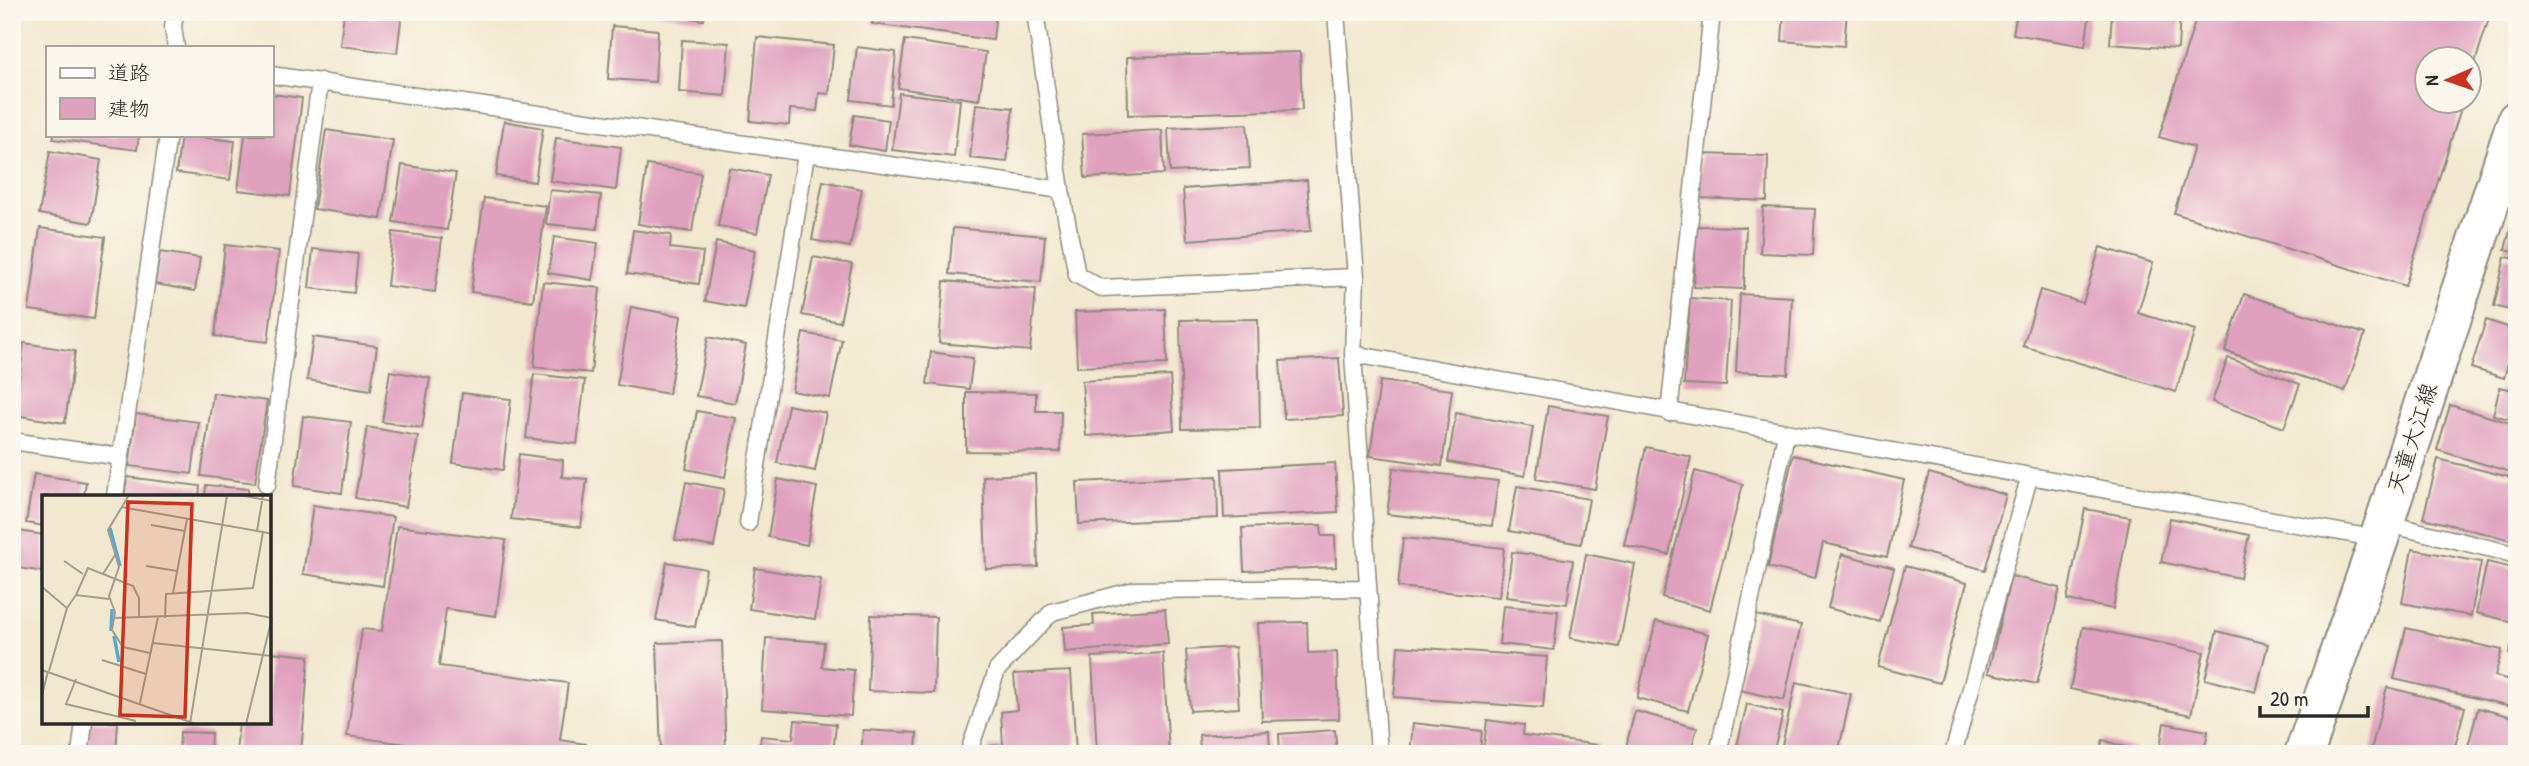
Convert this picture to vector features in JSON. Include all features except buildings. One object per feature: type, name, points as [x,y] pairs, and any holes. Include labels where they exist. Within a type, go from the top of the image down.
[{"type":"main road","name":"天童大江線","points":[[2304,754],[2510,160],[2517,120]]},
{"type":"lane","points":[[175,12],[176,46]]},
{"type":"lane","points":[[1035,12],[1061,190],[1077,275],[1101,288],[1356,277]]},
{"type":"lane","points":[[1336,12],[1356,277],[1353,354],[1379,754]]},
{"type":"lane","points":[[1668,413],[1712,12]]},
{"type":"lane","points":[[273,75],[1061,190]]},
{"type":"lane","points":[[267,485],[320,81]]},
{"type":"lane","points":[[116,495],[168,136]]},
{"type":"lane","points":[[748,523],[806,153]]},
{"type":"lane","points":[[1353,354],[2029,478],[2381,531],[2517,555]]},
{"type":"lane","points":[[1718,754],[1786,434]]},
{"type":"lane","points":[[12,442],[121,457]]},
{"type":"lane","points":[[1953,754],[2029,478]]},
{"type":"lane","points":[[968,754],[997,670],[1052,612],[1135,590],[1368,588]]},
{"type":"lane","points":[[80,754],[84,724]]}]
